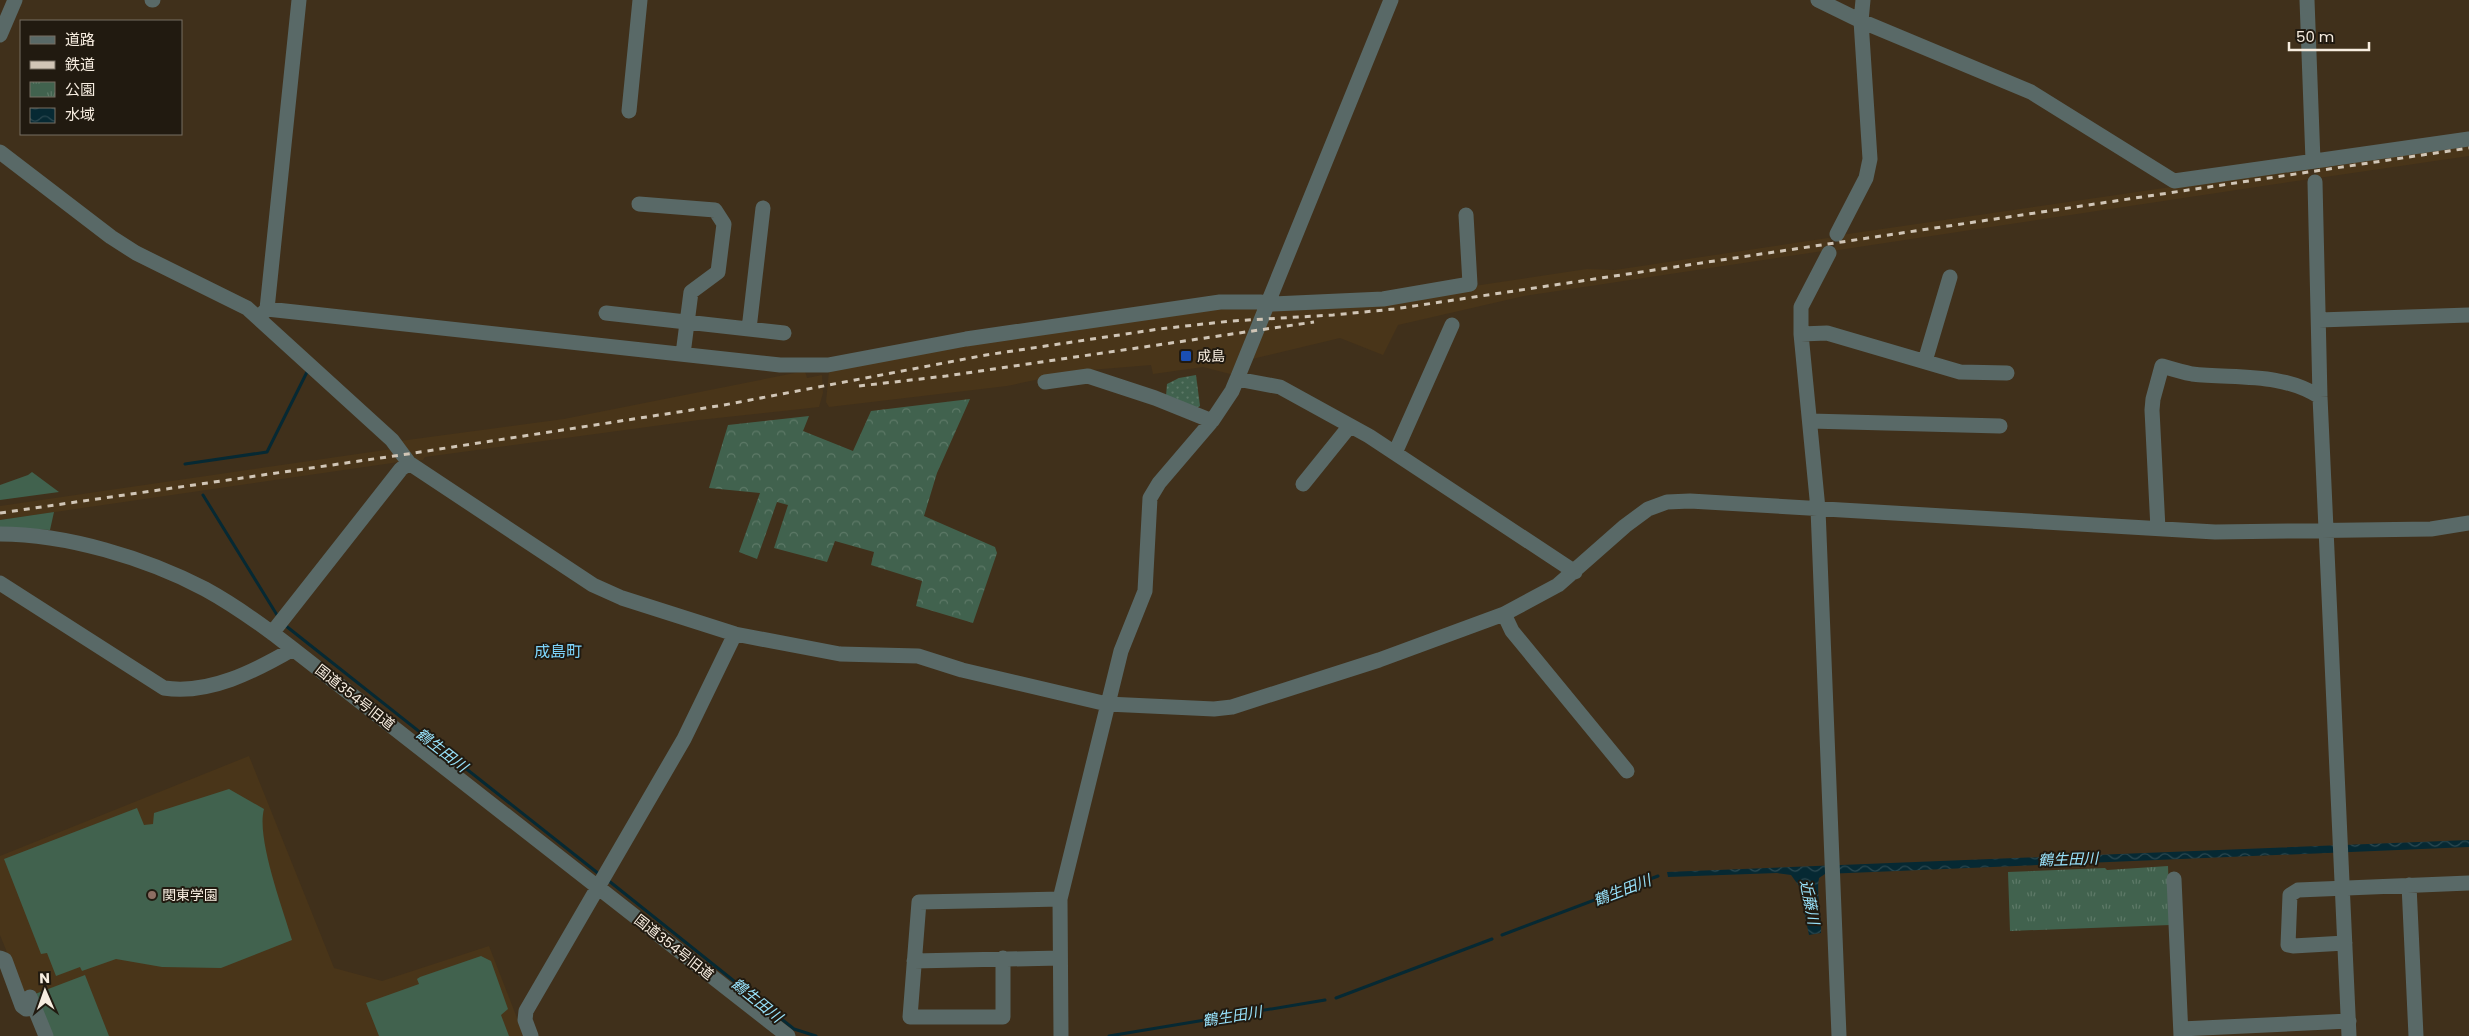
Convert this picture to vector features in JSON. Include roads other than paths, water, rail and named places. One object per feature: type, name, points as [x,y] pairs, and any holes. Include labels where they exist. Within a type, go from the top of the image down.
[{"type":"street","points":[[0,35],[15,0]]},
{"type":"street","points":[[263,313],[300,0]]},
{"type":"street","points":[[629,111],[640,0]]},
{"type":"street","points":[[1061,1036],[1060,899],[1121,651],[1145,591],[1150,498],[1159,483],[1212,421],[1232,391],[1391,0]]},
{"type":"street","points":[[1818,0],[1860,21],[2031,92],[2174,181],[2469,139]]},
{"type":"street","points":[[1837,234],[1866,178],[1870,159],[1860,21],[1864,0]]},
{"type":"street","points":[[2307,0],[2313,161]]},
{"type":"street","points":[[0,152],[124,246],[263,313],[780,365],[826,365],[966,339],[1229,301],[1267,302],[1273,304],[1383,299],[1470,284],[1466,215]]},
{"type":"street","points":[[2174,880],[2181,1032],[2349,1029],[2320,397],[2314,182]]},
{"type":"street","points":[[639,204],[715,210],[724,224],[718,272],[691,292],[684,354]]},
{"type":"street","points":[[749,329],[764,208]]},
{"type":"street","points":[[1829,253],[1801,307],[1801,334],[1818,509],[1834,870],[1839,1036]]},
{"type":"street","points":[[1926,361],[1950,277]]},
{"type":"street","points":[[263,313],[392,440],[409,463],[593,586],[622,598],[735,634],[840,654],[918,656],[962,670],[1107,704],[1214,709],[1232,707],[1379,660],[1504,614],[1540,596],[1575,572],[1625,526],[1648,510],[1667,502],[1690,501],[2215,532],[2430,529],[2469,523]]},
{"type":"street","points":[[606,313],[784,333]]},
{"type":"street","points":[[2319,320],[2469,315]]},
{"type":"street","points":[[1395,453],[1452,325]]},
{"type":"street","points":[[1801,334],[1827,333],[1960,372],[2006,373]]},
{"type":"street","points":[[2158,529],[2152,410],[2162,366],[2191,374],[2275,380],[2309,390],[2320,397]]},
{"type":"street","points":[[1045,382],[1088,376],[1155,398],[1212,421]]},
{"type":"street","points":[[1237,379],[1280,387],[1395,453],[1575,572]]},
{"type":"street","points":[[1810,421],[2000,426]]},
{"type":"street","points":[[1303,484],[1349,427]]},
{"type":"street","points":[[272,633],[401,469],[409,463]]},
{"type":"street","name":"国道354号旧道","points":[[0,534],[56,539],[147,564],[211,592],[293,649],[788,1036]]},
{"type":"street","points":[[0,583],[164,688],[183,691],[222,681],[255,671],[293,649]]},
{"type":"street","points":[[1504,614],[1512,630],[1627,771]]},
{"type":"street","points":[[531,1036],[525,1020],[526,1011],[684,739],[735,634]]},
{"type":"street","points":[[2345,943],[2293,946],[2288,944],[2290,895],[2298,890],[2469,883]]},
{"type":"street","points":[[2409,886],[2416,1036]]},
{"type":"street","points":[[1003,958],[1003,1016],[910,1017],[919,902],[1060,899]]},
{"type":"street","points":[[0,958],[5,960],[22,1006],[26,1009],[33,1003],[41,1035]]},
{"type":"street","points":[[914,961],[1060,958]]},
{"type":"water","name":"近藤川","points":[[2469,840],[2469,847],[1825,874],[1819,878],[1818,884],[1821,933],[1809,935],[1799,886],[1791,875],[1777,873],[1668,877],[1667,872]]},
{"type":"waterway","name":"鶴生田川","points":[[185,464],[267,452],[307,372]]},
{"type":"waterway","name":"鶴生田川","points":[[203,495],[277,615]]},
{"type":"waterway","name":"鶴生田川","points":[[286,626],[599,874]]},
{"type":"waterway","name":"鶴生田川","points":[[1502,935],[1658,876]]},
{"type":"waterway","name":"鶴生田川","points":[[609,881],[794,1029],[816,1036]]},
{"type":"waterway","name":"鶴生田川","points":[[1336,998],[1492,939]]},
{"type":"waterway","name":"鶴生田川","points":[[1109,1036],[1325,1000]]},
{"type":"railway","points":[[0,513],[401,455],[724,405],[986,355],[1159,329],[1231,321],[1333,315],[1394,309],[2469,148]]},
{"type":"railway","points":[[859,386],[946,376],[1314,322]]},
{"type":"place","name":"成島","points":[[1186,356]]},
{"type":"place","name":"関東学園","points":[[152,895]]},
{"type":"district","name":"成島町","points":[[558,651]]}]
